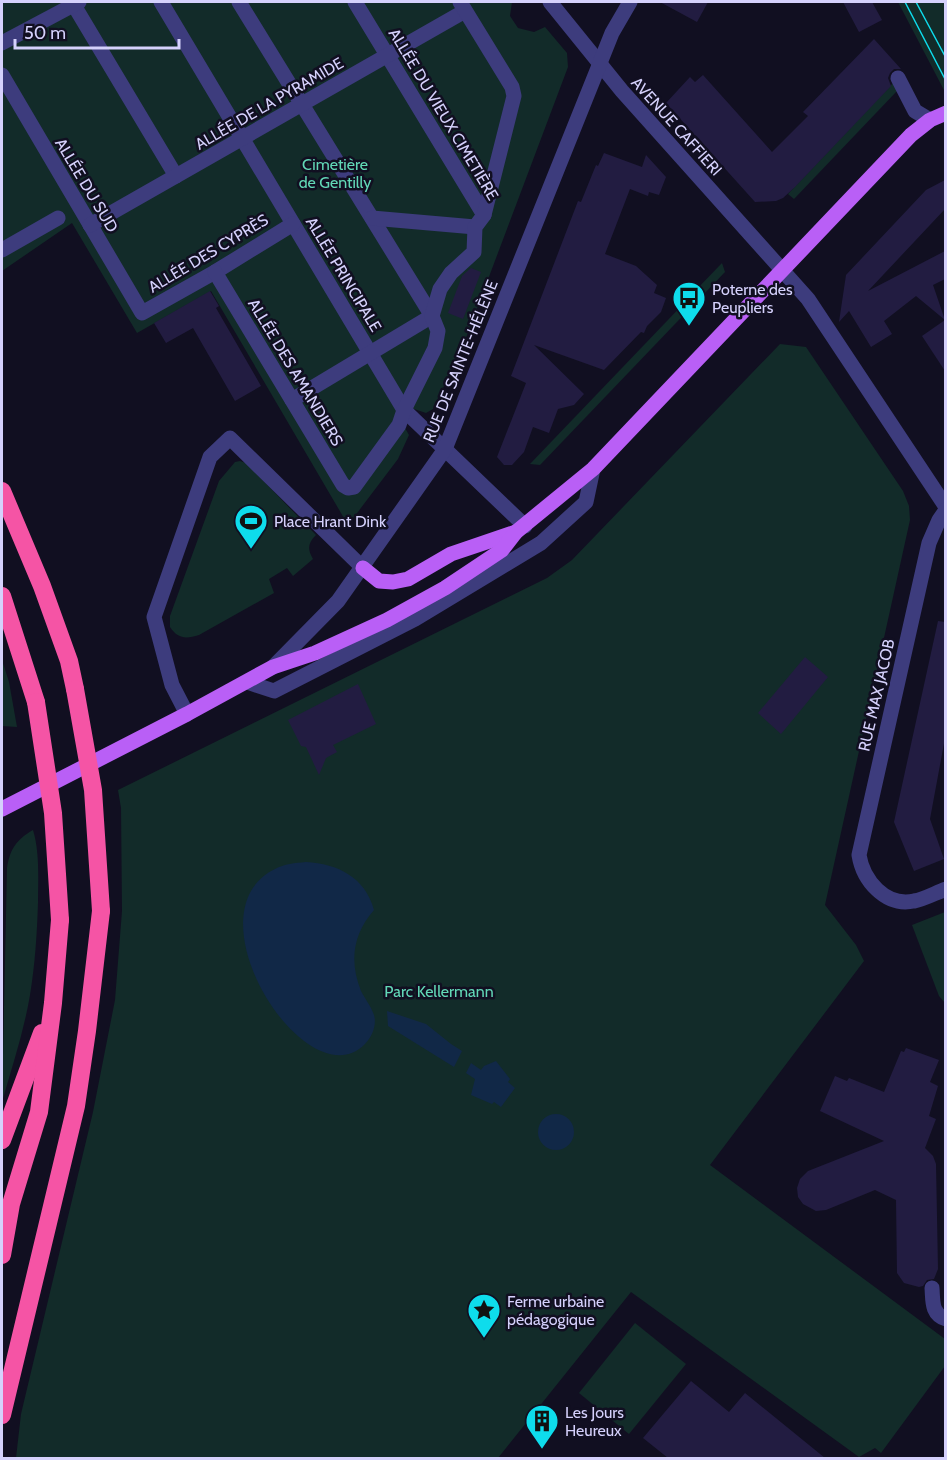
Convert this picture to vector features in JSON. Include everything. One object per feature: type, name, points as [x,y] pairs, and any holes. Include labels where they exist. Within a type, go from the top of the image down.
[{"type":"highway","points":[[2,491],[42,586],[69,661],[93,790],[101,911],[76,1106],[2,1415]]},
{"type":"highway","points":[[2,596],[36,702],[53,813],[60,920],[53,1003],[39,1112],[11,1204],[2,1255]]},
{"type":"highway","points":[[2,1140],[53,1003]]},
{"type":"main road","points":[[2,809],[273,667],[315,652],[406,610],[445,588],[501,550],[521,529],[593,469],[911,135],[930,120],[945,113]]},
{"type":"main road","points":[[363,568],[379,581],[393,582],[408,579],[451,554],[521,529]]},
{"type":"street","name":"ALLÉE PRINCIPALE","points":[[161,2],[404,410],[445,449],[521,529]]},
{"type":"street","points":[[239,2],[432,316],[438,331],[435,348],[404,410]]},
{"type":"street","name":"ALLÉE DU VIEUX CIMETIÈRE","points":[[355,2],[388,55],[479,221]]},
{"type":"street","name":"AVENUE CAFFIERI","points":[[550,2],[622,91],[782,271]]},
{"type":"street","name":"RUE DE SAINTE-HÉLÈNE","points":[[273,667],[338,602],[445,449],[612,33],[630,2]]},
{"type":"street","points":[[2,43],[75,3],[176,176]]},
{"type":"street","name":"ALLÉE DE LA PYRAMIDE","points":[[90,225],[388,55],[462,6]]},
{"type":"street","points":[[292,400],[432,316],[440,289],[450,273],[474,252],[479,221],[514,96],[512,87],[462,6]]},
{"type":"street","name":"ALLÉE DU SUD","points":[[2,75],[142,313]]},
{"type":"street","points":[[898,78],[915,111],[930,120]]},
{"type":"street","points":[[2,250],[58,218]]},
{"type":"street","points":[[372,218],[479,221]]},
{"type":"street","name":"ALLÉE DES CYPRÈS","points":[[142,313],[293,224]]},
{"type":"street","name":"RUE MAX JACOB","points":[[782,271],[808,299],[945,508],[929,543],[858,855],[867,879],[888,897],[913,901],[945,889]]},
{"type":"street","name":"ALLÉE DES AMANDIERS","points":[[215,272],[343,485],[348,488],[358,483],[399,425],[404,410]]},
{"type":"street","points":[[187,714],[172,685],[154,617],[210,457],[230,438],[363,568]]},
{"type":"street","points":[[246,682],[274,691],[415,619],[541,543],[586,502],[593,469]]},
{"type":"street","points":[[932,1288],[935,1312],[945,1319]]},
{"type":"green space","name":"Cimetière de Gentilly","points":[[2,2],[512,2],[510,16],[518,28],[534,32],[545,27],[567,53],[568,67],[461,351],[433,409],[426,413],[414,409],[405,428],[409,435],[398,459],[348,525],[211,291],[137,333],[72,223],[2,271]]},
{"type":"green space","points":[[898,2],[945,2],[945,92]]},
{"type":"green space","points":[[894,82],[897,91],[794,199],[788,194]]},
{"type":"green space","points":[[722,263],[725,272],[703,295],[695,291]]},
{"type":"green space","points":[[689,298],[697,301],[540,465],[530,464]]},
{"type":"green space","name":"Parc Kellermann","points":[[780,344],[806,347],[903,491],[909,506],[910,520],[825,905],[856,945],[864,961],[710,1165],[945,1339],[945,1366],[881,1453],[875,1448],[859,1457],[631,1292],[498,1458],[16,1458],[21,1414],[93,1112],[115,1000],[122,911],[121,808],[118,790],[547,578],[572,560]]},
{"type":"green space","name":"Place Hrant Dink","points":[[235,462],[246,463],[316,535],[309,546],[313,559],[293,576],[287,568],[269,579],[274,593],[199,635],[183,637],[176,634],[170,627],[170,616],[219,481]]},
{"type":"green space","points":[[2,660],[9,682],[17,727],[2,726]]},
{"type":"green space","points":[[33,830],[37,848],[38,876],[33,972],[18,1049],[2,1102],[7,868],[15,846],[22,837]]},
{"type":"green space","points":[[945,912],[945,1003],[939,996],[912,925]]},
{"type":"green space","points":[[635,1323],[686,1364],[629,1434],[579,1393]]},
{"type":"water","points":[[306,862],[329,866],[349,874],[364,889],[374,910],[357,938],[354,959],[357,980],[374,1015],[374,1027],[365,1044],[341,1055],[314,1048],[288,1026],[265,995],[249,959],[243,923],[251,892],[275,869]]},
{"type":"water","points":[[387,1011],[426,1024],[462,1051],[454,1067],[388,1026]]},
{"type":"water","points":[[496,1061],[510,1079],[508,1082],[515,1088],[501,1107],[494,1102],[492,1104],[471,1095],[475,1079],[466,1073],[471,1063],[481,1070],[484,1066]]},
{"type":"water","points":[[556,1114],[569,1119],[574,1132],[569,1145],[556,1150],[543,1145],[538,1132],[543,1119]]},
{"type":"building","points":[[660,2],[708,2],[697,22]]},
{"type":"building","points":[[843,2],[872,2],[882,20],[859,32]]},
{"type":"building","points":[[874,39],[901,69],[894,69],[890,73],[888,78],[891,86],[795,187],[776,201],[755,202],[666,103],[690,77],[695,82],[703,75],[772,152],[808,116],[803,112]]},
{"type":"building","points":[[604,153],[642,167],[646,155],[666,177],[659,195],[649,192],[648,196],[630,189],[605,254],[636,266],[657,285],[654,293],[666,298],[661,312],[647,326],[644,333],[641,332],[604,370],[534,345],[584,394],[574,405],[558,409],[549,433],[533,427],[524,452],[512,465],[504,465],[497,457],[526,383],[511,376],[578,201],[581,202],[596,165],[598,166]]},
{"type":"building","points":[[945,180],[945,209],[868,291],[945,251],[945,279],[933,285],[945,320],[916,296],[884,321],[892,334],[871,347],[849,311],[839,322],[846,275],[926,190]]},
{"type":"building","points":[[471,268],[481,272],[463,319],[448,313],[462,276]]},
{"type":"building","points":[[210,291],[219,306],[216,308],[261,386],[235,401],[193,328],[166,343],[154,323]]},
{"type":"building","points":[[945,320],[945,371],[922,336]]},
{"type":"building","points":[[938,621],[945,622],[945,738],[930,819],[944,859],[914,871],[894,822]]},
{"type":"building","points":[[805,657],[828,677],[781,734],[758,713]]},
{"type":"building","points":[[358,684],[376,724],[333,745],[337,752],[326,758],[319,775],[306,747],[301,746],[288,720]]},
{"type":"building","points":[[906,1048],[939,1060],[930,1082],[938,1086],[929,1116],[936,1119],[925,1148],[933,1156],[936,1164],[938,1269],[934,1279],[927,1280],[923,1286],[919,1287],[904,1283],[897,1273],[896,1200],[875,1190],[826,1210],[816,1211],[803,1204],[798,1197],[797,1188],[800,1179],[808,1171],[884,1141],[820,1111],[835,1076],[847,1081],[849,1078],[884,1092],[901,1051],[904,1052]]},
{"type":"building","points":[[691,1381],[729,1412],[745,1393],[825,1458],[668,1458],[643,1438]]},
{"type":"tram line","points":[[905,2],[946,81]]},
{"type":"tram line","points":[[916,2],[946,58]]},
{"type":"place","name":"Poterne des Peupliers","points":[[689,327]]},
{"type":"place","name":"Place Hrant Dink","points":[[251,550]]},
{"type":"place","name":"Ferme urbaine pédagogique","points":[[484,1339]]},
{"type":"place","name":"Les Jours Heureux","points":[[542,1450]]}]
